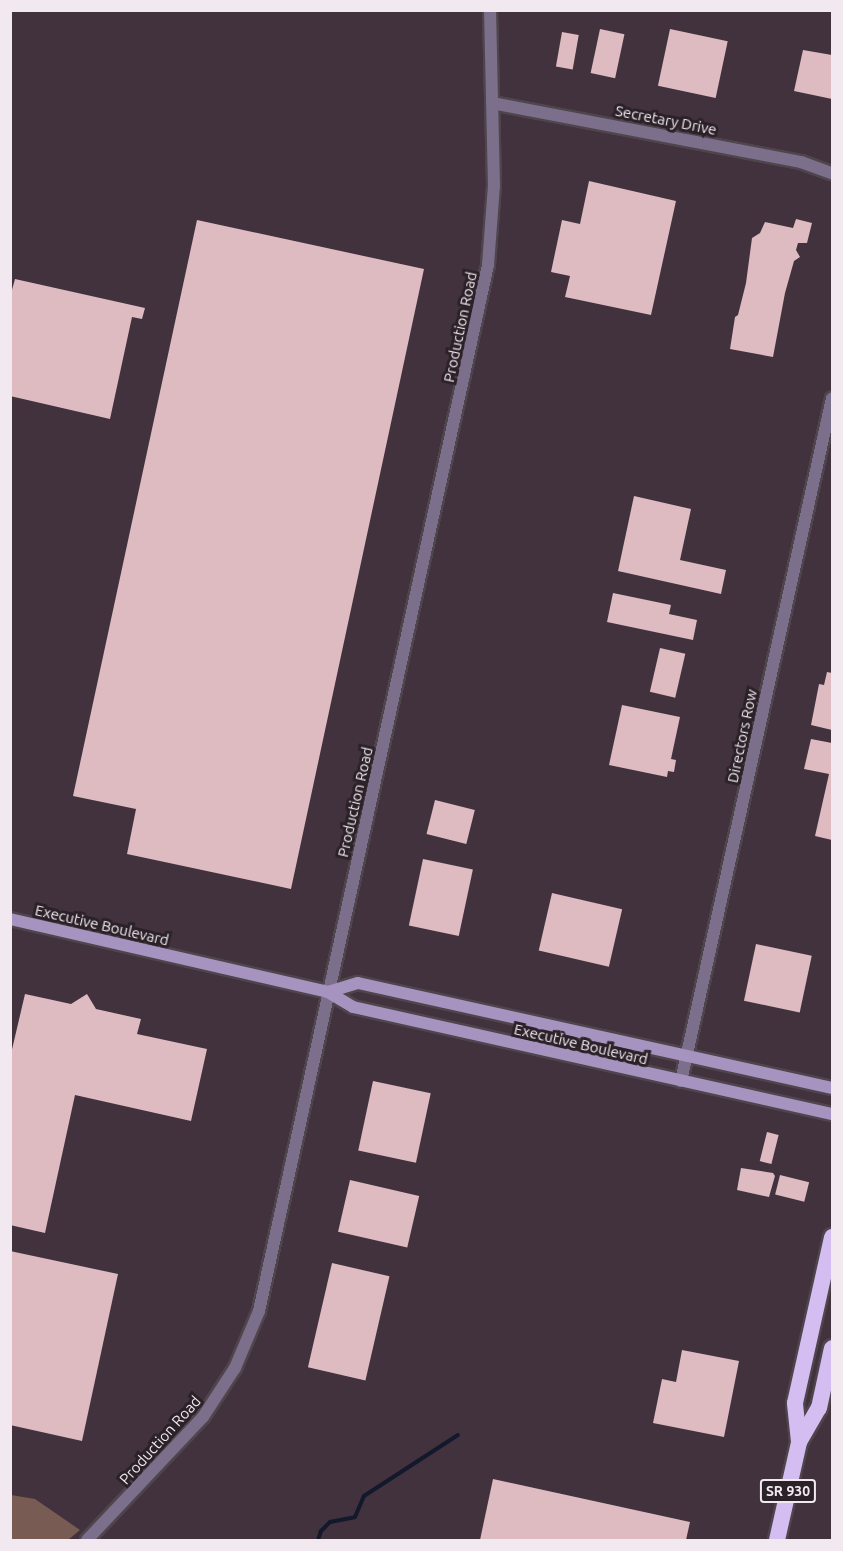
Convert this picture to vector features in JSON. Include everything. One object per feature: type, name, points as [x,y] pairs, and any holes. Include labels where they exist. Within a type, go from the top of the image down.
[{"type":"highway","name":"SR 930","points":[[799,1442],[795,1403],[832,1236]]},
{"type":"highway","name":"SR 930","points":[[777,1540],[799,1442],[819,1408],[832,1348]]},
{"type":"main road","name":"Executive Boulevard","points":[[10,919],[328,992],[352,1007],[832,1114]]},
{"type":"main road","name":"Executive Boulevard","points":[[328,992],[358,983],[832,1088]]},
{"type":"street","name":"Production Road","points":[[87,1540],[203,1417],[235,1368],[259,1311],[488,265],[494,213],[490,10]]},
{"type":"street","name":"Secretary Drive","points":[[492,103],[801,162],[832,172]]},
{"type":"street","name":"Directors Row","points":[[681,1081],[832,398]]},
{"type":"shaded area","points":[[11,11],[832,11],[832,1540],[11,1540]]},
{"type":"shaded area","points":[[11,1495],[35,1499],[80,1530],[68,1540],[11,1540]]},
{"type":"building","points":[[600,29],[624,34],[615,78],[591,73]]},
{"type":"building","points":[[670,29],[728,41],[716,98],[658,86]]},
{"type":"building","points":[[562,32],[579,35],[573,69],[556,66]]},
{"type":"building","points":[[803,50],[832,55],[832,99],[794,91]]},
{"type":"building","points":[[589,181],[676,201],[651,315],[565,297],[570,276],[551,272],[562,220],[580,224]]},
{"type":"building","points":[[796,219],[812,223],[807,243],[798,243],[796,250],[800,257],[794,261],[785,293],[773,357],[730,349],[735,317],[738,315],[746,283],[752,238],[760,233],[765,222],[793,228]]},
{"type":"building","points":[[197,220],[424,269],[291,889],[127,854],[136,809],[73,796]]},
{"type":"building","points":[[15,279],[145,308],[142,319],[132,317],[110,419],[10,396],[10,297]]},
{"type":"building","points":[[634,496],[691,509],[680,560],[726,570],[721,594],[618,571]]},
{"type":"building","points":[[613,593],[671,605],[669,614],[697,620],[693,640],[607,622]]},
{"type":"building","points":[[660,648],[685,654],[675,698],[650,692]]},
{"type":"building","points":[[827,672],[832,673],[832,730],[811,725],[819,684],[824,685]]},
{"type":"building","points":[[622,705],[680,717],[671,759],[676,760],[674,772],[668,771],[667,777],[609,765]]},
{"type":"building","points":[[811,739],[832,743],[832,840],[815,836],[829,774],[804,769]]},
{"type":"building","points":[[435,800],[475,810],[466,844],[427,834]]},
{"type":"building","points":[[423,859],[473,870],[459,936],[409,926]]},
{"type":"building","points":[[552,893],[622,909],[609,967],[539,950]]},
{"type":"building","points":[[756,944],[812,956],[800,1013],[744,1001]]},
{"type":"building","points":[[25,994],[71,1004],[87,994],[96,1009],[141,1019],[137,1034],[207,1049],[191,1121],[75,1095],[45,1233],[10,1225],[10,1058]]},
{"type":"building","points":[[373,1081],[431,1093],[416,1163],[358,1150]]},
{"type":"building","points":[[767,1132],[779,1135],[771,1164],[760,1161]]},
{"type":"building","points":[[741,1168],[773,1173],[775,1176],[769,1197],[737,1190]]},
{"type":"building","points":[[780,1175],[809,1182],[804,1202],[775,1194]]},
{"type":"building","points":[[350,1180],[419,1196],[407,1248],[338,1232]]},
{"type":"building","points":[[10,1251],[118,1274],[82,1441],[10,1425]]},
{"type":"building","points":[[332,1263],[389,1276],[365,1381],[308,1367]]},
{"type":"building","points":[[682,1350],[739,1361],[724,1437],[653,1423],[662,1379],[676,1382]]},
{"type":"building","points":[[493,1479],[690,1522],[686,1540],[480,1540]]},
{"type":"waterway","points":[[318,1540],[321,1531],[330,1522],[355,1517],[364,1496],[458,1435]]}]
